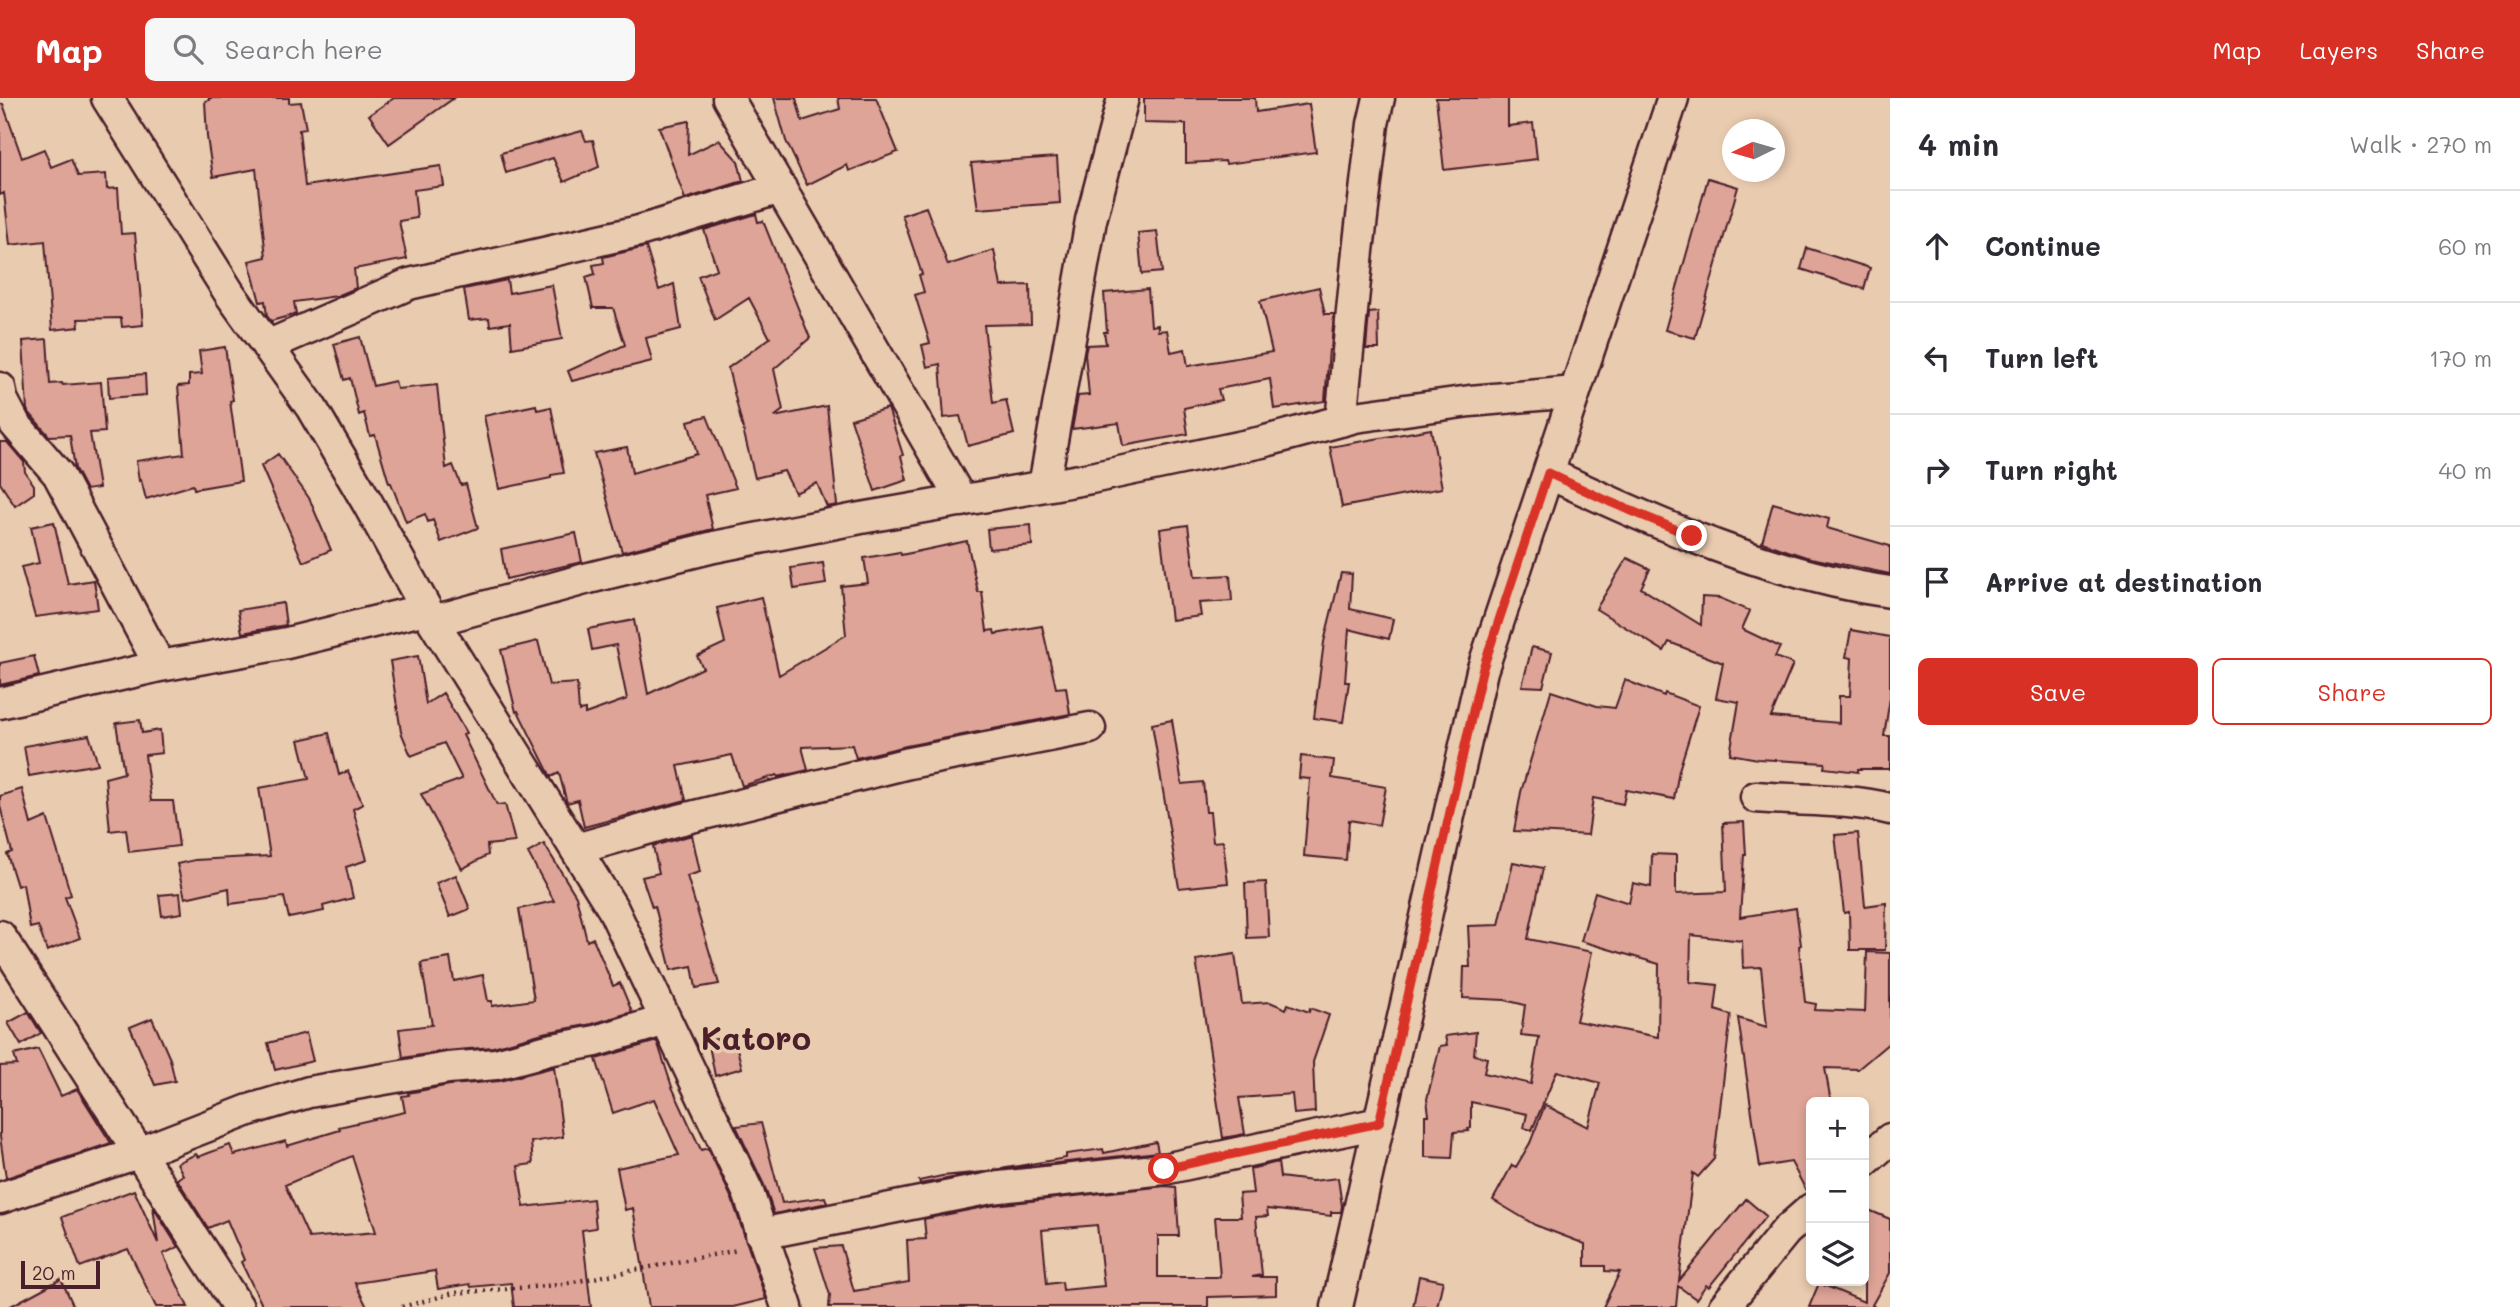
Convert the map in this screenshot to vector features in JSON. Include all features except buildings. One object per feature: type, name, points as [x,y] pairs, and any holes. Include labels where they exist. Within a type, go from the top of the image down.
[{"type":"street","points":[[107,98],[230,294],[318,419],[430,615],[613,908],[748,1192],[787,1307]]},
{"type":"street","points":[[728,98],[962,501]]},
{"type":"street","points":[[1044,486],[1091,220],[1123,98]]},
{"type":"street","points":[[1341,421],[1357,251],[1373,124],[1379,98]]},
{"type":"street","points":[[1337,1307],[1482,671],[1673,98]]},
{"type":"street","points":[[267,346],[409,285],[639,232],[781,188]]},
{"type":"street","points":[[0,388],[2,399],[15,425],[58,474],[160,666]]},
{"type":"street","points":[[0,703],[160,666],[517,600],[589,578],[714,547],[1044,486],[1262,442],[1341,421],[1470,401],[1575,392]]},
{"type":"street","points":[[1548,473],[1657,521],[1766,562],[1850,586],[1890,592]]},
{"type":"street","points":[[576,849],[675,821],[909,763],[1090,728]]},
{"type":"street","points":[[1756,797],[1795,801],[1839,801],[1890,809]]},
{"type":"street","points":[[0,936],[238,1307]]},
{"type":"street","points":[[0,1198],[141,1152],[249,1110],[309,1092],[448,1068],[496,1064],[596,1041],[666,1020]]},
{"type":"street","points":[[761,1234],[991,1188],[1164,1169],[1379,1123]]},
{"type":"street","points":[[1866,1160],[1890,1139]]},
{"type":"street","points":[[1724,1307],[1786,1231],[1806,1213]]},
{"type":"path","points":[[401,1307],[454,1293],[558,1285],[721,1254],[744,1249],[761,1234]]},
{"type":"district","name":"Katoro","points":[[756,1037]]},
{"type":"route","points":[[1164,1169],[1379,1123],[1482,671],[1548,473],[1692,536]]}]
